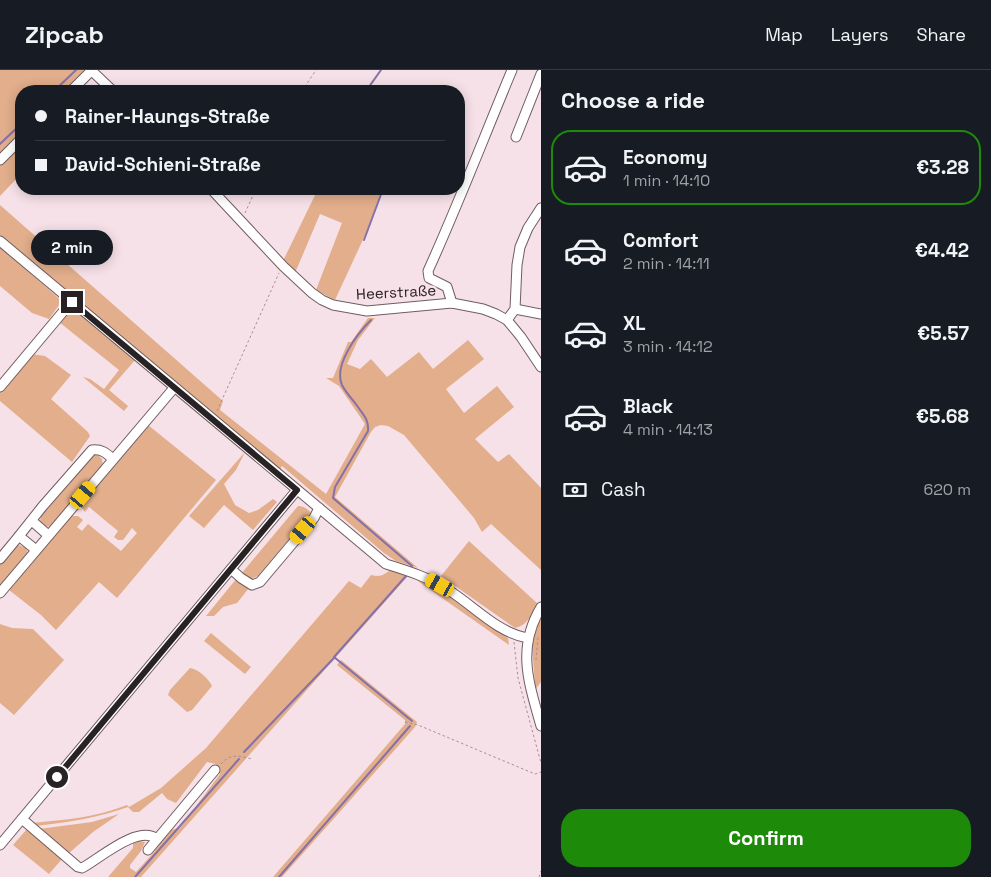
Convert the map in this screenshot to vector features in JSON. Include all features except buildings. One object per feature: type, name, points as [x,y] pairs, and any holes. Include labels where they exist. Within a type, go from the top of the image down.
[{"type":"street","points":[[77,85],[92,70],[108,85]]},
{"type":"street","points":[[465,185],[474,159],[512,70]]},
{"type":"street","points":[[516,137],[541,74],[535,70]]},
{"type":"street","points":[[0,160],[15,145]]},
{"type":"street","name":"Heerstraße","points":[[217,195],[312,294],[333,305],[366,311],[452,303],[483,309],[507,320]]},
{"type":"street","points":[[452,303],[447,287],[429,278],[428,271],[462,195]]},
{"type":"street","points":[[541,208],[528,228],[520,247],[516,265],[515,309],[507,320],[541,367]]},
{"type":"street","points":[[0,242],[386,564],[430,580],[450,590],[514,636],[528,638]]},
{"type":"street","points":[[0,387],[72,302]]},
{"type":"street","points":[[515,309],[541,314]]},
{"type":"street","points":[[0,592],[174,388]]},
{"type":"street","points":[[0,559],[92,450],[99,449],[114,459]]},
{"type":"street","points":[[0,845],[297,490]]},
{"type":"street","points":[[231,569],[241,578],[252,584],[260,582],[314,518],[319,508]]},
{"type":"street","points":[[32,521],[48,535]]},
{"type":"street","points":[[19,536],[36,550]]},
{"type":"street","points":[[541,607],[533,621],[528,638],[526,663],[541,726]]},
{"type":"street","points":[[148,850],[215,770]]},
{"type":"street","points":[[22,819],[78,867],[82,868],[128,839],[141,836],[153,836],[157,839]]},
{"type":"path","points":[[306,85],[316,70]]},
{"type":"path","points":[[242,221],[253,195]]},
{"type":"path","points":[[213,419],[283,266]]},
{"type":"path","points":[[535,662],[538,637]]},
{"type":"path","points":[[406,722],[418,725],[535,774],[541,772]]},
{"type":"path","points":[[215,770],[226,759],[235,755],[252,759]]},
{"type":"path","points":[[539,877],[541,871]]},
{"type":"shaded area","points":[[0,70],[85,70],[71,85],[15,85],[15,140],[0,155]]},
{"type":"shaded area","points":[[15,150],[15,180],[0,196],[0,165]]},
{"type":"shaded area","points":[[315,195],[380,195],[366,233],[335,300],[316,290],[342,223],[320,214],[295,273],[283,261]]},
{"type":"shaded area","points":[[0,205],[223,401],[220,410],[326,494],[365,424],[339,386],[326,378],[333,378],[348,342],[351,342],[368,318],[375,318],[358,340],[347,364],[360,369],[371,359],[387,377],[419,352],[433,369],[468,340],[484,359],[446,389],[464,413],[497,386],[514,407],[475,439],[498,462],[509,454],[541,488],[541,570],[491,524],[482,532],[474,518],[404,435],[388,426],[381,425],[375,427],[371,432],[335,497],[418,568],[396,561],[384,553],[282,466],[279,471],[0,236]]},
{"type":"shaded area","points":[[0,247],[62,301],[49,319],[32,313],[0,286]]},
{"type":"shaded area","points":[[73,309],[77,309],[136,359],[109,390],[128,406],[124,411],[83,377],[90,379],[104,389],[119,370],[59,322]]},
{"type":"shaded area","points":[[32,354],[45,356],[71,375],[51,399],[88,432],[90,436],[72,462],[0,401],[0,392]]},
{"type":"shaded area","points":[[148,425],[216,480],[117,598],[99,582],[56,630],[41,615],[9,590],[72,516],[78,516],[83,520],[77,527],[82,531],[88,524],[121,551],[137,533],[132,528],[123,540],[118,540],[114,537],[118,531],[89,507],[85,512],[81,507],[82,503]]},
{"type":"shaded area","points":[[245,452],[236,470],[224,484],[235,505],[249,513],[258,510],[273,499],[277,502],[253,530],[224,505],[204,528],[189,516]]},
{"type":"shaded area","points":[[91,455],[99,456],[102,459],[103,465],[51,526],[44,527],[40,521],[41,516]]},
{"type":"shaded area","points":[[298,506],[305,508],[311,513],[258,576],[251,579],[241,574]]},
{"type":"shaded area","points":[[469,541],[538,604],[523,625],[515,628],[441,576]]},
{"type":"shaded area","points":[[19,545],[26,548],[28,554],[0,586],[0,564]]},
{"type":"shaded area","points":[[390,570],[408,576],[141,877],[108,877],[133,848],[133,840],[145,842],[141,851],[130,865],[130,868],[136,872],[155,851],[170,830],[180,828],[220,774],[216,764],[207,762],[176,803],[167,799],[162,793],[139,812],[133,812],[128,807],[94,817],[71,821],[36,826],[32,823],[81,817],[127,805],[129,807],[161,788],[206,748],[349,581],[361,588],[371,575],[381,576]]},
{"type":"shaded area","points":[[237,578],[249,588],[237,603],[223,607],[214,616],[206,616]]},
{"type":"shaded area","points":[[415,579],[442,591],[508,638],[509,645]]},
{"type":"shaded area","points":[[541,616],[541,682],[535,690],[533,644]]},
{"type":"shaded area","points":[[0,624],[12,628],[33,629],[64,660],[14,715],[0,703]]},
{"type":"shaded area","points":[[211,633],[251,667],[245,674],[204,641]]},
{"type":"shaded area","points":[[341,660],[417,722],[415,727],[282,877],[273,877],[405,724],[405,720],[337,665]]},
{"type":"shaded area","points":[[190,668],[203,675],[212,686],[192,710],[187,712],[168,695],[170,690]]},
{"type":"shaded area","points":[[119,814],[93,832],[68,854],[39,829],[92,822]]},
{"type":"shaded area","points":[[27,829],[62,859],[49,874],[13,845]]},
{"type":"waterway","points":[[60,85],[76,70]]},
{"type":"waterway","points":[[370,85],[381,70]]},
{"type":"waterway","points":[[0,144],[15,130]]},
{"type":"waterway","points":[[364,240],[381,195]]},
{"type":"waterway","points":[[371,320],[348,350],[341,368],[340,377],[342,385],[366,418],[368,431],[335,487],[333,498],[412,566]]},
{"type":"waterway","points":[[406,576],[334,657],[412,721]]},
{"type":"waterway","points":[[244,752],[334,658]]},
{"type":"waterway","points":[[279,877],[410,726]]},
{"type":"waterway","points":[[135,877],[239,759]]},
{"type":"route","points":[[57,777],[297,490],[72,302]]}]
